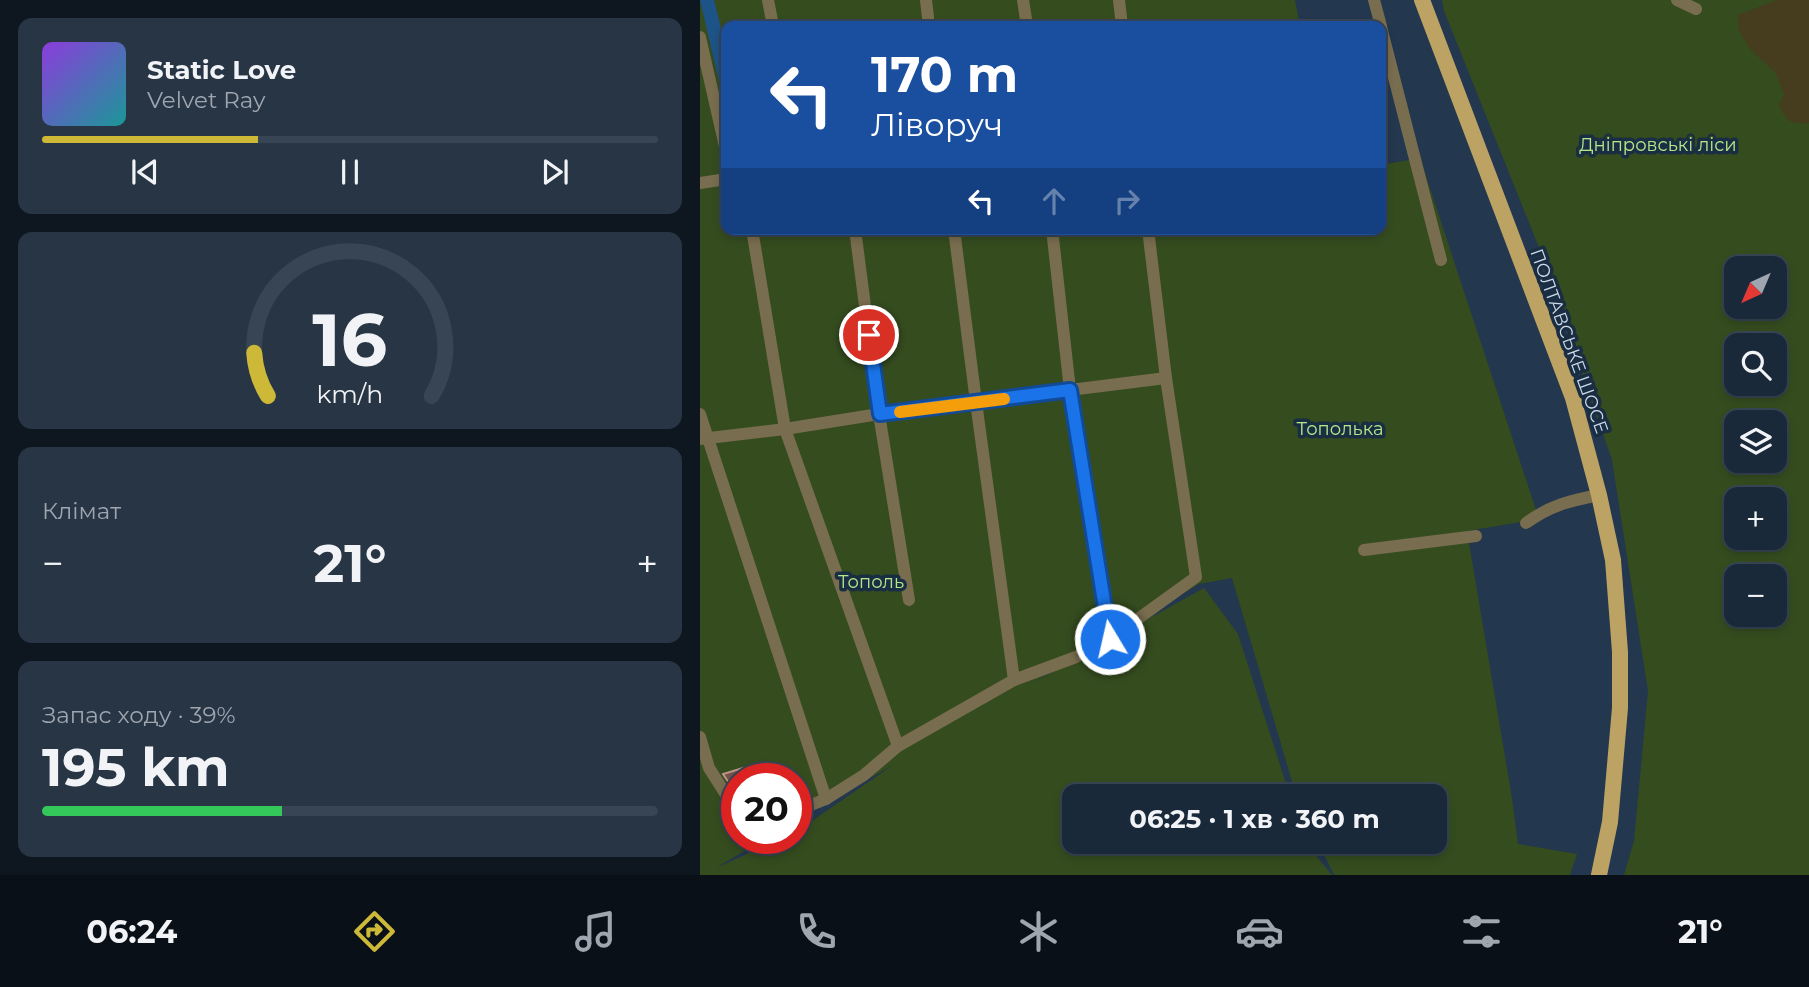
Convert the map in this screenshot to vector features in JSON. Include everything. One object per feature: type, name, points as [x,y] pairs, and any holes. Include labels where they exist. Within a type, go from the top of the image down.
[{"type":"main road","name":"ПОЛТАВСЬКЕ ШОСЕ","points":[[1422,0],[1573,398],[1599,495],[1614,571],[1620,652],[1620,708],[1610,822],[1599,875]]},
{"type":"lane","points":[[768,0],[772,21]]},
{"type":"lane","points":[[926,0],[928,21]]},
{"type":"lane","points":[[1023,0],[1026,21]]},
{"type":"lane","points":[[1119,0],[1121,21]]},
{"type":"lane","points":[[1374,0],[1380,21]]},
{"type":"lane","points":[[1677,0],[1696,9]]},
{"type":"lane","points":[[700,37],[721,129]]},
{"type":"lane","points":[[1386,46],[1440,260]]},
{"type":"lane","points":[[700,183],[721,180]]},
{"type":"lane","points":[[753,235],[785,429],[898,746]]},
{"type":"lane","points":[[856,235],[909,600]]},
{"type":"lane","points":[[955,235],[1014,680]]},
{"type":"lane","points":[[1053,235],[1070,390],[1110,639]]},
{"type":"lane","points":[[812,805],[864,775],[898,746],[1014,680],[1076,657],[1110,639],[1196,577],[1166,378],[1149,235]]},
{"type":"lane","points":[[704,439],[1166,378]]},
{"type":"lane","points":[[700,414],[704,439],[826,799]]},
{"type":"lane","points":[[1526,523],[1543,511],[1566,502],[1599,495]]},
{"type":"lane","points":[[1364,550],[1476,536]]},
{"type":"lane","points":[[700,737],[709,768],[721,787]]},
{"type":"green space","points":[[700,0],[1295,0],[1299,21],[721,21],[721,235],[1386,235],[1386,164],[1420,158],[1539,519],[1467,531],[1518,844],[1577,854],[1570,875],[1334,875],[1324,854],[1447,854],[1447,784],[1293,784],[1232,578],[1199,584],[1031,684],[1204,588],[1238,634],[1286,784],[1062,784],[1062,854],[1315,854],[1332,875],[700,875]]},
{"type":"green space","name":"Дніпровські ліси","points":[[1442,0],[1809,0],[1809,875],[1624,875],[1634,841],[1648,691],[1612,460],[1538,245],[1444,11]]},
{"type":"sand","points":[[1777,0],[1809,0],[1809,123],[1793,122],[1784,115],[1779,105],[1784,94],[1775,72],[1751,50],[1739,31],[1738,15]]},
{"type":"water","points":[[700,0],[714,0],[721,28],[721,90]]},
{"type":"slow traffic","points":[[900,412],[1004,399]]},
{"type":"route","points":[[869,335],[880,414],[1070,390],[1110,639]]},
{"type":"park label","name":"Тополька","points":[[1340,429]]},
{"type":"park label","name":"Тополь","points":[[871,582]]}]
